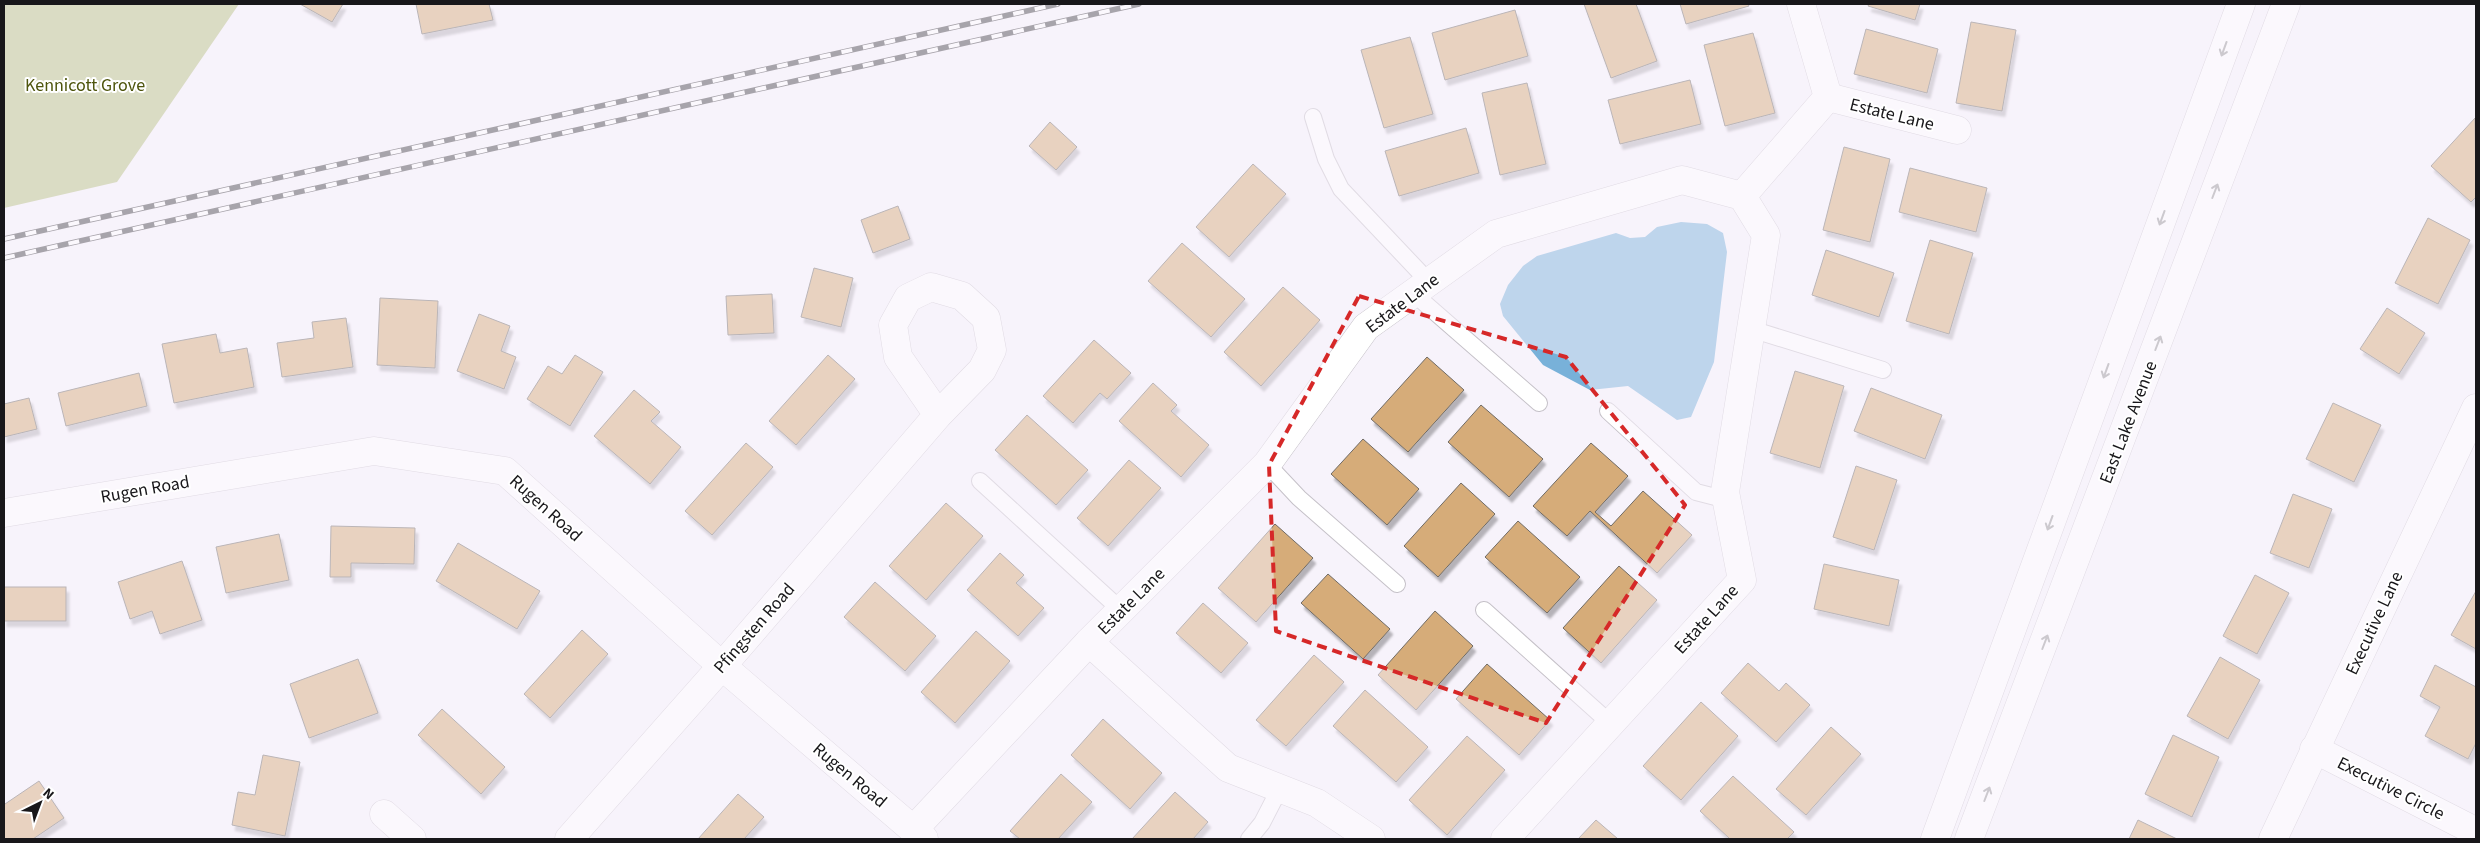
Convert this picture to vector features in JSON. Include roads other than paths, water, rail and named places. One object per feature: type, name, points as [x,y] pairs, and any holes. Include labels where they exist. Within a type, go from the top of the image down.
[{"type":"street","name":"Estate Lane","points":[[1802,4],[1828,98]]},
{"type":"street","points":[[1935,839],[2241,4]]},
{"type":"street","name":"East Lake Avenue","points":[[1969,839],[2286,4]]},
{"type":"street","name":"Estate Lane","points":[[1828,98],[1957,130]]},
{"type":"street","name":"Estate Lane","points":[[1742,196],[1828,98]]},
{"type":"street","name":"Estate Lane","points":[[919,834],[1090,642],[1267,464],[1366,327],[1496,234],[1682,180],[1742,196],[1766,235],[1725,492],[1742,580],[1504,839]]},
{"type":"street","name":"Pfingsten Road","points":[[568,839],[722,666],[938,415]]},
{"type":"street","name":"Executive Lane","points":[[2273,839],[2314,749],[2474,419]]},
{"type":"street","name":"Rugen Road","points":[[4,514],[374,451],[505,471],[722,666],[919,834]]},
{"type":"street","name":"Estate Lane","points":[[1090,642],[1228,768],[1316,803],[1371,839]]},
{"type":"street","name":"Executive Circle","points":[[2314,749],[2467,829]]},
{"type":"street","points":[[384,814],[412,839]]},
{"type":"lane","points":[[1313,117],[1326,159],[1342,189],[1421,287],[1539,403]]},
{"type":"lane","points":[[1751,329],[1884,370]]},
{"type":"lane","points":[[1608,411],[1696,492],[1727,500]]},
{"type":"lane","points":[[1267,464],[1299,498],[1397,584]]},
{"type":"lane","points":[[980,481],[1122,611]]},
{"type":"lane","points":[[1484,610],[1611,724]]},
{"type":"lane","points":[[1249,839],[1262,823],[1280,788]]},
{"type":"water","points":[[1681,222],[1707,224],[1723,233],[1727,252],[1714,362],[1691,417],[1677,420],[1628,386],[1590,390],[1543,365],[1503,316],[1500,304],[1508,285],[1523,266],[1537,256],[1616,233],[1630,238],[1645,237],[1657,227]]},
{"type":"railway","points":[[4,239],[1058,4]]},
{"type":"railway","points":[[4,258],[1139,4]]},
{"type":"park label","name":"Kennicott Grove","points":[[85,85]]}]
